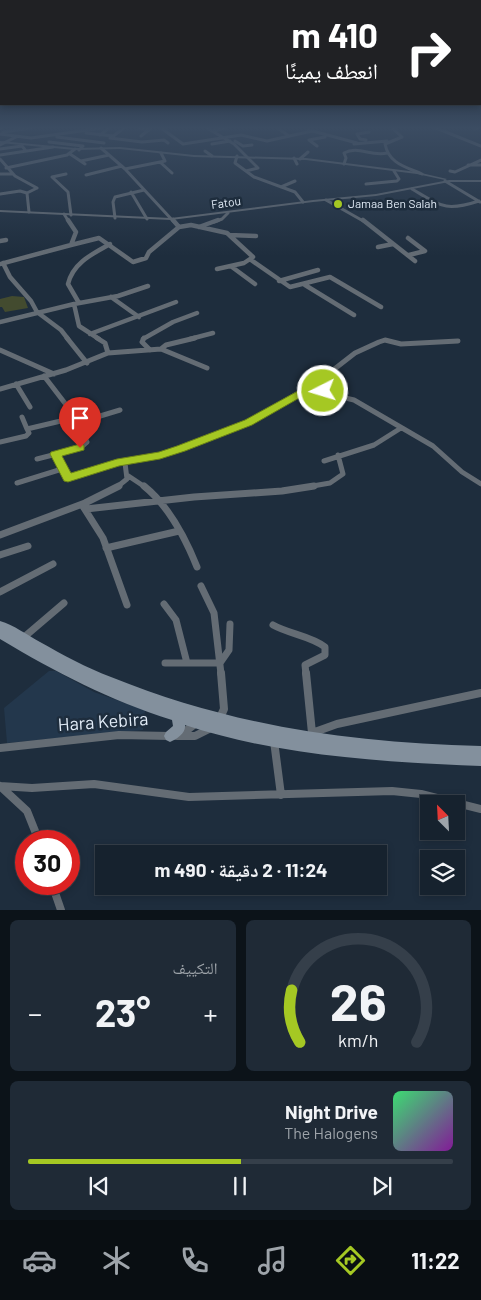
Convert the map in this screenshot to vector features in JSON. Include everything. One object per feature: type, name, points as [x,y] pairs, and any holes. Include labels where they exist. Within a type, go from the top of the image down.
[{"type":"main road","points":[[0,625],[104,685],[198,719],[274,741],[312,740],[393,748],[481,752]]},
{"type":"main road","points":[[0,634],[104,685],[177,716],[198,719]]},
{"type":"main road","points":[[170,736],[179,728],[177,716]]},
{"type":"main road","points":[[216,724],[312,740],[393,757],[481,760]]},
{"type":"street","points":[[0,194],[20,191],[27,193],[37,188],[8,170]]},
{"type":"street","points":[[86,175],[111,170]]},
{"type":"street","points":[[126,170],[179,227]]},
{"type":"street","name":"Fatou","points":[[390,170],[422,174],[443,180],[479,181]]},
{"type":"street","points":[[412,170],[422,174]]},
{"type":"street","points":[[450,171],[457,170]]},
{"type":"street","points":[[246,171],[254,177],[295,192],[302,202]]},
{"type":"street","points":[[366,184],[397,180],[399,178],[394,171]]},
{"type":"street","points":[[0,174],[12,174]]},
{"type":"street","points":[[66,174],[52,177],[68,189],[72,198],[72,214]]},
{"type":"street","points":[[245,179],[254,177]]},
{"type":"street","points":[[443,180],[480,202]]},
{"type":"street","name":"Fatou","points":[[0,211],[171,220],[302,202],[376,195],[412,189],[443,180]]},
{"type":"street","points":[[281,187],[295,181]]},
{"type":"street","points":[[412,189],[445,207],[460,207],[480,202]]},
{"type":"street","points":[[115,218],[113,202],[115,197],[144,190]]},
{"type":"street","points":[[131,192],[147,219]]},
{"type":"street","points":[[27,193],[29,212]]},
{"type":"street","points":[[326,200],[360,218],[415,260]]},
{"type":"street","points":[[199,227],[222,219],[228,213]]},
{"type":"street","points":[[64,214],[76,232],[71,245]]},
{"type":"street","points":[[87,363],[61,330],[37,312],[31,301],[10,277],[2,263],[99,238],[133,262],[146,258],[149,252],[179,227],[187,225],[229,235],[256,236]]},
{"type":"street","points":[[229,235],[253,257],[251,260]]},
{"type":"street","points":[[408,238],[425,251],[409,254]]},
{"type":"street","points":[[0,240],[6,240]]},
{"type":"street","points":[[74,240],[82,242]]},
{"type":"street","points":[[108,353],[106,343],[90,334],[77,322],[77,304],[68,284],[71,272],[81,261],[110,244]]},
{"type":"street","points":[[378,247],[393,244]]},
{"type":"street","points":[[218,269],[232,267],[251,260]]},
{"type":"street","points":[[251,260],[278,281],[290,286],[330,277],[381,307]]},
{"type":"street","points":[[232,267],[255,284]]},
{"type":"street","points":[[278,281],[318,270]]},
{"type":"street","points":[[304,284],[354,315]]},
{"type":"street","points":[[0,322],[148,286]]},
{"type":"street","points":[[111,296],[139,317]]},
{"type":"street","points":[[90,334],[176,302]]},
{"type":"street","points":[[150,350],[142,342],[143,338],[173,322],[197,313]]},
{"type":"street","points":[[161,349],[166,345],[213,333]]},
{"type":"street","points":[[55,454],[66,477],[72,478],[117,462],[125,463],[160,455],[237,427],[307,389],[348,357],[379,342],[385,340],[401,344],[458,341]]},
{"type":"street","points":[[0,389],[87,363],[108,353],[136,353],[161,349],[207,368]]},
{"type":"street","points":[[0,350],[54,374]]},
{"type":"street","points":[[37,459],[85,445],[86,442],[79,421],[44,376]]},
{"type":"street","points":[[319,381],[323,391]]},
{"type":"street","points":[[16,384],[30,407]]},
{"type":"street","points":[[307,389],[323,391],[354,400],[433,446],[462,472],[481,484]]},
{"type":"street","points":[[27,429],[65,420],[79,421],[120,410]]},
{"type":"street","points":[[0,442],[26,436],[28,433],[22,417]]},
{"type":"street","points":[[324,460],[377,445],[386,441],[401,428]]},
{"type":"street","points":[[77,506],[86,509],[282,490],[330,483],[343,474],[338,455]]},
{"type":"street","points":[[0,535],[77,506],[122,485],[126,481],[127,475],[125,463]]},
{"type":"street","points":[[17,483],[62,469]]},
{"type":"street","points":[[127,475],[136,479],[159,501],[190,546],[197,567]]},
{"type":"street","points":[[86,509],[121,579],[127,605]]},
{"type":"street","points":[[106,548],[179,531]]},
{"type":"street","points":[[0,555],[28,546]]},
{"type":"street","points":[[0,592],[53,564]]},
{"type":"street","points":[[170,736],[194,736],[216,724],[224,708],[214,613],[201,586]]},
{"type":"street","points":[[22,638],[64,603]]},
{"type":"street","points":[[164,604],[176,620],[187,663]]},
{"type":"street","points":[[220,663],[229,650],[230,624]]},
{"type":"street","points":[[273,625],[288,633],[319,642],[325,647],[325,655],[309,661],[305,665],[311,705],[312,740],[352,720],[481,694]]},
{"type":"street","points":[[165,663],[220,663]]},
{"type":"street","name":"Hara Kebira","points":[[0,748],[119,735],[170,736],[182,734],[198,719]]},
{"type":"street","points":[[274,741],[281,795]]},
{"type":"street","points":[[0,786],[42,788],[94,784],[189,797],[392,792],[422,794],[481,809]]},
{"type":"street","points":[[0,786],[27,811],[35,830]]},
{"type":"street","points":[[56,895],[61,910]]},
{"type":"shaded area","points":[[49,671],[56,671],[94,692],[145,710],[143,730],[7,743],[4,708]]},
{"type":"green space","points":[[12,296],[24,297],[28,308],[5,312],[0,307],[0,299]]},
{"type":"place","name":"Jamaa Ben Salah","points":[[338,204]]},
{"type":"route","points":[[80,448],[55,454],[68,478],[117,462],[125,463],[181,448],[262,416],[307,389],[323,391]]}]
